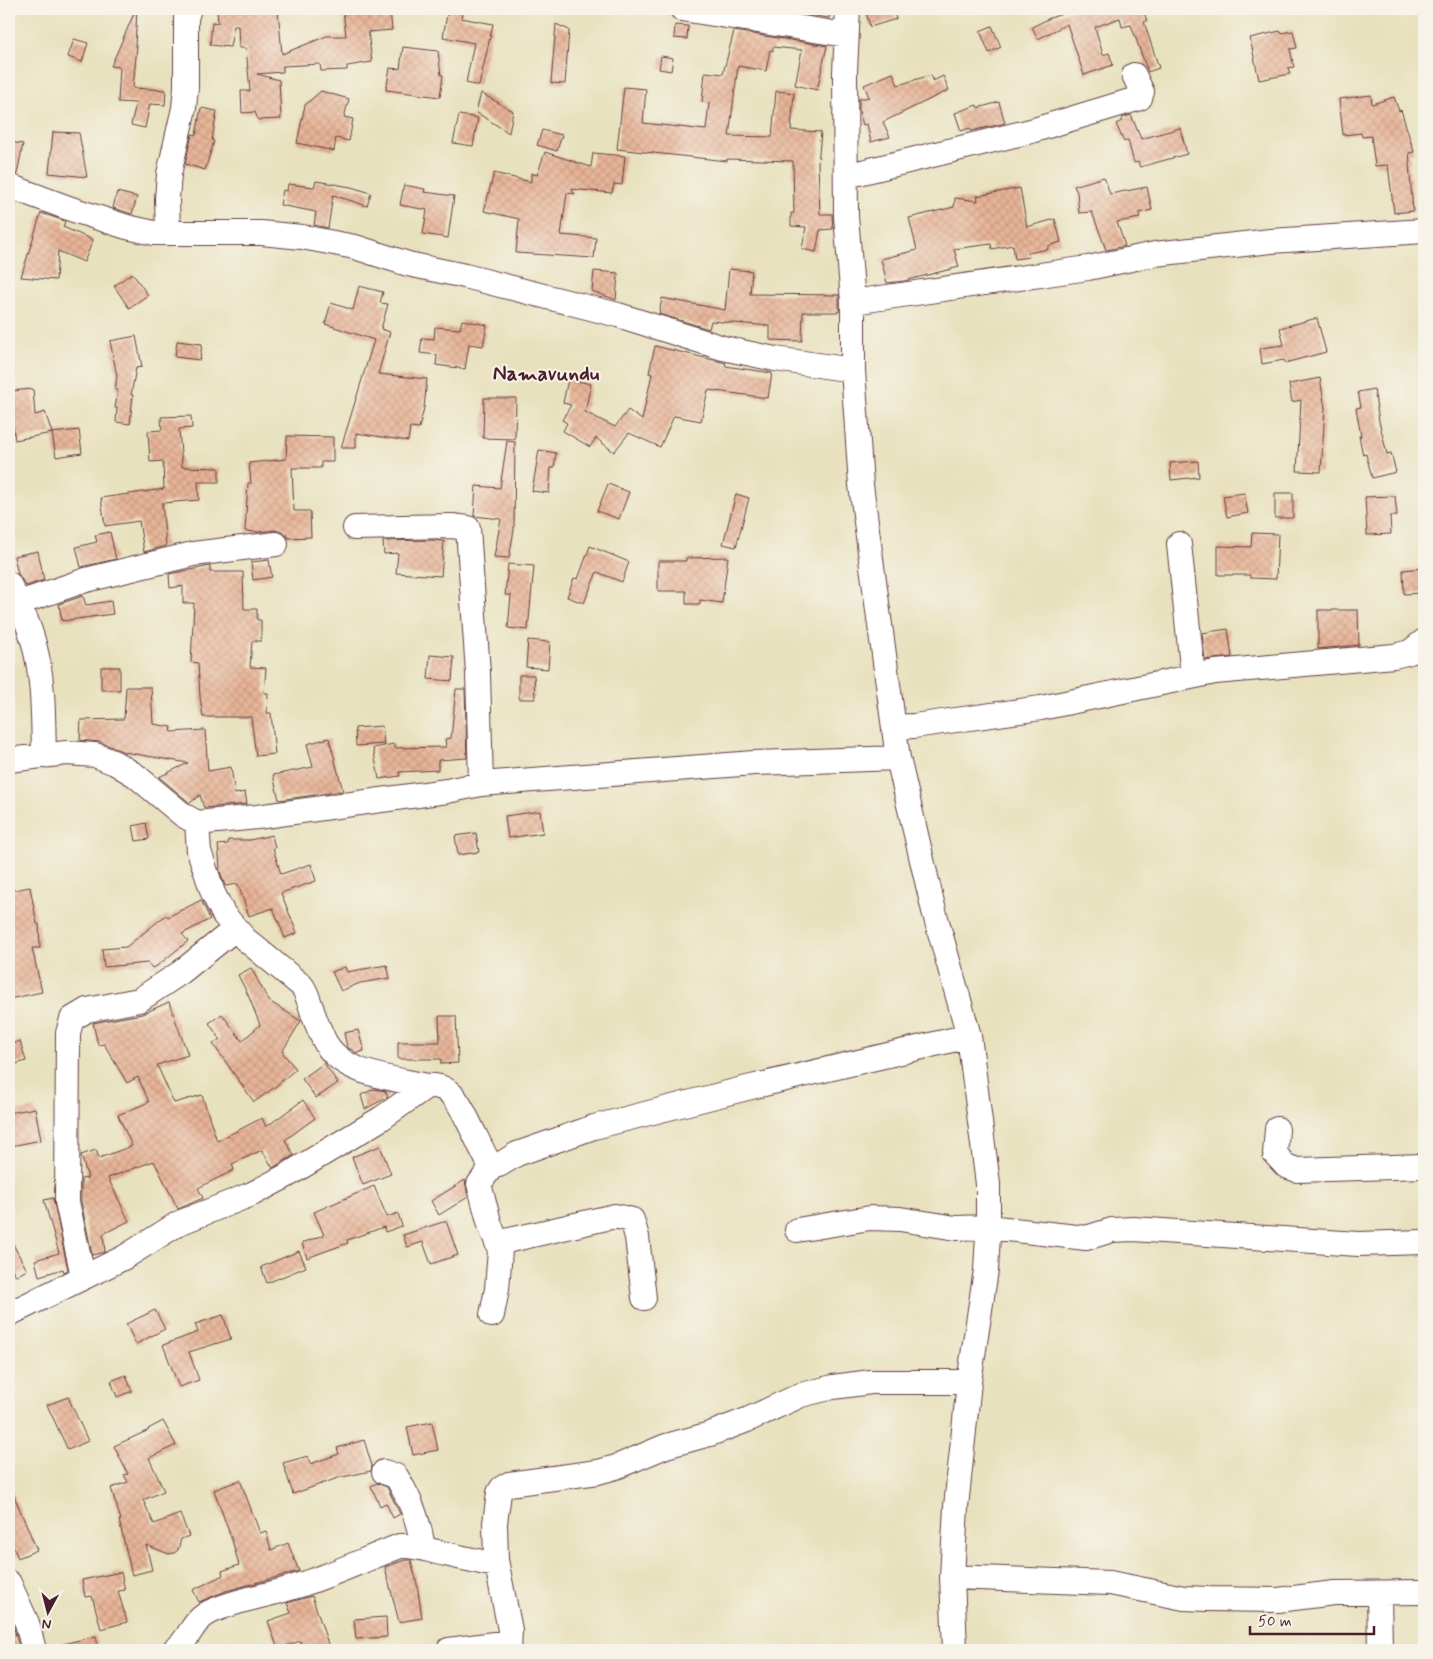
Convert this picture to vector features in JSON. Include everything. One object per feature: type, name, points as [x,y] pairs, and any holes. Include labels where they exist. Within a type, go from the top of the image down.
[{"type":"street","points":[[168,233],[167,199],[169,174],[184,108],[186,87],[186,18],[189,9]]},
{"type":"street","points":[[682,9],[846,35]]},
{"type":"street","points":[[848,9],[845,72],[846,216],[853,302],[853,370],[861,485],[898,758],[934,911],[969,1036],[988,1184],[986,1270],[969,1382],[956,1507],[952,1577],[956,1650]]},
{"type":"street","points":[[846,176],[1031,130],[1140,98],[1143,94],[1134,75]]},
{"type":"street","points":[[9,186],[71,209],[127,227],[154,233],[261,233],[302,237],[355,247],[408,264],[465,276],[618,315],[723,348],[775,359],[853,370]]},
{"type":"street","points":[[853,302],[1088,268],[1155,254],[1271,241],[1424,231]]},
{"type":"street","points":[[355,528],[452,526],[468,528],[478,673],[481,784]]},
{"type":"street","points":[[44,755],[42,688],[34,644],[14,594],[86,580],[193,554],[276,544]]},
{"type":"street","points":[[1179,544],[1193,676]]},
{"type":"street","points":[[894,727],[914,726],[1041,708],[1215,672],[1394,656],[1410,652],[1424,641]]},
{"type":"street","points":[[9,760],[66,752],[95,755],[115,763],[136,775],[183,815],[197,823],[257,817],[481,784],[754,763],[898,758]]},
{"type":"street","points":[[197,823],[199,852],[212,893],[224,915],[244,939],[302,986],[331,1052],[364,1071],[427,1086],[434,1085],[448,1091],[458,1101],[488,1161],[493,1165],[499,1165],[517,1154],[594,1127],[743,1089],[969,1036]]},
{"type":"street","points":[[83,1276],[67,1202],[68,1033],[72,1019],[87,1010],[139,1000],[180,973],[235,929]]},
{"type":"street","points":[[9,1314],[125,1257],[179,1223],[252,1194],[286,1176],[382,1118],[427,1086]]},
{"type":"street","points":[[1277,1129],[1275,1154],[1286,1166],[1297,1170],[1424,1166]]},
{"type":"street","points":[[492,1316],[500,1250],[490,1225],[479,1184],[493,1165]]},
{"type":"street","points":[[497,1243],[615,1216],[632,1220],[637,1237],[644,1298]]},
{"type":"street","points":[[797,1230],[870,1218],[900,1219],[956,1228],[988,1227],[1086,1238],[1112,1230],[1134,1229],[1358,1244],[1424,1242]]},
{"type":"street","points":[[449,1650],[509,1646],[510,1630],[497,1565],[495,1523],[499,1493],[502,1488],[509,1484],[598,1472],[616,1467],[666,1446],[710,1434],[747,1420],[801,1395],[832,1387],[871,1382],[969,1382]]},
{"type":"street","points":[[384,1472],[396,1476],[410,1500],[420,1528],[423,1547]]},
{"type":"street","points":[[174,1650],[180,1647],[201,1617],[211,1612],[235,1603],[297,1586],[400,1546],[423,1547],[444,1554],[497,1565]]},
{"type":"street","points":[[952,1577],[1110,1583],[1184,1598],[1208,1599],[1278,1600],[1334,1593],[1424,1592]]},
{"type":"street","points":[[9,1583],[27,1623],[34,1650]]},
{"type":"street","points":[[1379,1593],[1380,1650]]},
{"type":"building","points":[[136,9],[135,46],[137,46],[133,88],[166,90],[165,105],[150,104],[145,128],[131,125],[136,103],[118,102],[120,67],[111,66]]},
{"type":"building","points":[[217,9],[278,9],[282,54],[327,36],[346,36],[343,10],[390,9],[392,30],[368,32],[372,62],[347,66],[347,70],[321,71],[320,64],[283,66],[283,72],[257,74],[279,80],[281,119],[258,120],[255,112],[242,113],[241,91],[250,91],[246,48],[239,48],[238,26],[234,26],[230,47],[210,45],[212,22],[218,23]]},
{"type":"building","points":[[448,9],[463,9],[461,18],[493,24],[479,86],[466,83],[474,43],[443,37]]},
{"type":"building","points":[[781,9],[830,9],[829,18],[781,11]]},
{"type":"building","points":[[865,9],[893,9],[896,19],[870,27]]},
{"type":"building","points":[[1077,9],[1143,9],[1147,21],[1144,22],[1159,68],[1148,72],[1131,25],[1122,27],[1120,18],[1095,27],[1103,55],[1109,53],[1113,65],[1084,75],[1067,24],[1038,39],[1032,27],[1050,18]]},
{"type":"building","points":[[556,24],[569,30],[565,84],[551,83]]},
{"type":"building","points":[[675,25],[688,26],[687,39],[674,38]]},
{"type":"building","points":[[992,26],[1001,47],[989,53],[980,31]]},
{"type":"building","points":[[734,31],[827,46],[817,90],[795,85],[802,50],[773,47],[773,51],[770,50],[766,71],[738,66],[729,136],[772,137],[776,91],[794,93],[791,130],[821,132],[818,164],[820,214],[832,214],[833,229],[820,230],[816,252],[802,249],[806,227],[791,226],[791,213],[794,213],[793,161],[727,159],[727,161],[617,149],[624,87],[646,89],[643,123],[706,130],[709,103],[702,102],[705,72],[723,74]]},
{"type":"building","points":[[1280,31],[1281,33],[1293,31],[1297,48],[1290,49],[1294,67],[1288,68],[1290,74],[1259,80],[1250,38]]},
{"type":"building","points":[[74,39],[88,43],[82,62],[68,57]]},
{"type":"building","points":[[403,47],[438,51],[441,75],[443,75],[440,97],[386,90],[390,68],[400,69]]},
{"type":"building","points":[[661,56],[673,58],[671,71],[659,69]]},
{"type":"building","points":[[893,73],[898,85],[931,75],[933,81],[943,76],[949,90],[883,122],[890,137],[871,142],[867,124],[863,125],[859,111],[859,99],[869,97],[864,85]]},
{"type":"building","points":[[321,91],[349,99],[344,117],[353,119],[349,141],[336,138],[334,151],[297,143],[305,105]]},
{"type":"building","points":[[481,93],[513,111],[509,133],[476,112]]},
{"type":"building","points":[[1371,95],[1372,104],[1394,97],[1399,111],[1401,110],[1414,152],[1409,153],[1413,211],[1394,213],[1388,165],[1375,166],[1371,136],[1362,137],[1361,133],[1343,135],[1339,99]]},
{"type":"building","points":[[999,102],[1005,123],[971,131],[970,128],[961,131],[955,113],[977,105],[978,108]]},
{"type":"building","points":[[201,108],[217,111],[212,140],[214,141],[205,170],[185,164],[192,134],[196,135]]},
{"type":"building","points":[[459,115],[478,118],[473,146],[453,143]]},
{"type":"building","points":[[1131,115],[1141,139],[1180,128],[1187,154],[1140,167],[1138,162],[1134,163],[1128,140],[1124,142],[1116,124],[1122,121],[1122,118]]},
{"type":"building","points":[[542,130],[562,135],[557,151],[537,145]]},
{"type":"building","points":[[53,132],[79,133],[87,177],[49,173]]},
{"type":"building","points":[[9,142],[23,144],[17,174],[9,173]]},
{"type":"building","points":[[545,152],[591,167],[593,153],[625,156],[622,185],[614,184],[612,193],[571,189],[575,194],[567,193],[561,235],[596,238],[594,258],[516,253],[519,219],[484,211],[494,173],[531,182],[531,173],[537,175]]},
{"type":"building","points":[[1104,177],[1110,194],[1147,187],[1152,210],[1139,213],[1140,218],[1117,222],[1125,246],[1106,250],[1092,212],[1079,213],[1077,192],[1074,186]]},
{"type":"building","points":[[316,181],[351,187],[371,193],[367,206],[333,195],[328,228],[314,225],[316,212],[280,205],[283,190],[287,191],[288,184],[314,187]]},
{"type":"building","points":[[404,185],[425,189],[424,192],[454,196],[448,238],[423,234],[427,210],[400,205]]},
{"type":"building","points":[[1020,188],[1027,227],[1055,219],[1061,242],[1048,246],[1048,249],[1028,253],[1029,257],[1015,259],[1013,245],[992,249],[991,244],[954,249],[959,267],[904,281],[887,283],[881,259],[917,250],[909,218],[954,207],[955,198],[978,201],[977,196]]},
{"type":"building","points":[[117,192],[137,197],[132,214],[113,208]]},
{"type":"building","points":[[41,213],[65,221],[63,227],[93,240],[84,262],[58,251],[56,280],[21,277]]},
{"type":"building","points":[[729,269],[752,271],[750,294],[839,295],[839,312],[803,312],[802,341],[770,340],[770,326],[711,321],[709,329],[659,314],[662,298],[725,310]]},
{"type":"building","points":[[594,271],[618,273],[616,300],[592,291]]},
{"type":"building","points":[[132,273],[148,295],[129,308],[114,286]]},
{"type":"building","points":[[359,286],[383,292],[380,303],[388,304],[381,329],[390,332],[378,374],[427,379],[424,408],[419,428],[410,427],[408,441],[356,433],[356,448],[341,448],[374,340],[325,324],[331,303],[353,310]]},
{"type":"building","points":[[1317,318],[1326,352],[1285,363],[1284,360],[1262,364],[1260,348],[1284,345],[1280,328]]},
{"type":"building","points":[[462,320],[487,325],[483,346],[469,344],[465,369],[436,365],[437,355],[420,353],[422,338],[434,339],[435,327],[460,329]]},
{"type":"building","points":[[136,336],[142,367],[136,368],[131,395],[133,395],[130,424],[116,422],[117,408],[115,408],[118,390],[115,390],[117,376],[110,341]]},
{"type":"building","points":[[177,341],[202,344],[200,360],[175,357]]},
{"type":"building","points":[[655,346],[726,363],[725,366],[772,373],[768,398],[708,390],[701,421],[674,416],[660,447],[629,433],[614,452],[596,438],[590,447],[563,431],[567,423],[562,420],[571,405],[563,403],[568,379],[591,384],[585,412],[615,427],[628,410],[642,420],[652,374],[649,373]]},
{"type":"building","points":[[1320,378],[1325,408],[1321,472],[1297,471],[1301,400],[1292,402],[1289,384]]},
{"type":"building","points":[[33,389],[35,415],[45,412],[52,433],[15,440],[9,391]]},
{"type":"building","points":[[1374,389],[1387,454],[1391,453],[1396,472],[1372,478],[1366,454],[1363,455],[1356,408],[1361,407],[1358,392]]},
{"type":"building","points":[[484,398],[516,398],[515,439],[483,438]]},
{"type":"building","points":[[191,416],[192,428],[179,429],[182,467],[219,468],[219,482],[198,482],[199,500],[162,503],[166,546],[144,552],[139,521],[105,526],[101,498],[164,489],[163,461],[150,462],[148,431],[162,430],[161,417]]},
{"type":"building","points":[[79,430],[82,453],[56,457],[52,433]]},
{"type":"building","points":[[287,436],[333,437],[333,462],[321,462],[321,468],[292,468],[294,511],[310,511],[311,537],[288,538],[286,534],[275,530],[245,531],[248,483],[251,483],[249,463],[286,459]]},
{"type":"building","points":[[507,441],[515,442],[514,530],[509,558],[494,557],[501,519],[474,516],[476,486],[500,488]]},
{"type":"building","points":[[539,450],[556,453],[554,468],[551,468],[549,493],[532,491]]},
{"type":"building","points":[[1198,461],[1199,477],[1171,480],[1170,463]]},
{"type":"building","points":[[608,484],[629,492],[619,519],[597,511]]},
{"type":"building","points":[[1244,493],[1248,513],[1227,517],[1223,496]]},
{"type":"building","points":[[1275,493],[1293,493],[1293,518],[1275,518]]},
{"type":"building","points":[[736,494],[749,498],[736,547],[723,544]]},
{"type":"building","points":[[1395,496],[1397,516],[1390,516],[1391,534],[1367,535],[1365,497]]},
{"type":"building","points":[[110,532],[116,559],[81,567],[76,547],[97,542],[95,535]]},
{"type":"building","points":[[1252,533],[1278,534],[1276,579],[1250,578],[1250,575],[1218,575],[1218,546],[1251,547]]},
{"type":"building","points":[[383,541],[444,541],[441,576],[396,573],[398,553],[384,554]]},
{"type":"building","points":[[590,546],[629,562],[622,582],[597,572],[584,603],[567,597],[574,578],[578,579]]},
{"type":"building","points":[[38,551],[44,580],[26,586],[18,574],[14,556]]},
{"type":"building","points":[[728,557],[722,603],[700,600],[700,604],[686,604],[686,591],[658,591],[658,561],[686,561],[686,558]]},
{"type":"building","points":[[269,560],[272,577],[253,580],[251,562]]},
{"type":"building","points":[[508,564],[534,566],[528,630],[508,628],[511,595],[505,595]]},
{"type":"building","points":[[210,566],[210,572],[243,572],[244,609],[257,609],[257,620],[261,620],[261,641],[252,641],[250,667],[266,668],[264,693],[268,693],[267,713],[271,713],[275,754],[256,756],[251,717],[203,717],[198,663],[191,662],[194,603],[183,603],[183,586],[170,588],[169,574]]},
{"type":"building","points":[[1424,568],[1424,593],[1404,594],[1403,570]]},
{"type":"building","points":[[83,596],[86,605],[111,601],[113,614],[62,621],[59,604]]},
{"type":"building","points":[[1318,610],[1358,610],[1359,645],[1318,649]]},
{"type":"building","points":[[1228,629],[1232,657],[1205,660],[1202,633]]},
{"type":"building","points":[[528,640],[550,642],[548,669],[526,667]]},
{"type":"building","points":[[430,655],[454,657],[452,681],[428,679]]},
{"type":"building","points":[[101,667],[120,667],[120,690],[101,690]]},
{"type":"building","points":[[519,675],[534,675],[535,699],[519,699]]},
{"type":"building","points":[[126,687],[151,687],[153,724],[172,727],[171,732],[205,730],[208,771],[231,767],[235,794],[245,792],[247,804],[204,808],[200,795],[190,803],[159,777],[188,763],[124,752],[100,742],[80,740],[81,720],[124,719]]},
{"type":"building","points":[[456,689],[465,689],[467,758],[438,760],[438,770],[399,772],[400,776],[379,779],[373,748],[394,744],[395,748],[446,747],[445,739],[451,738]]},
{"type":"building","points":[[382,726],[384,744],[356,746],[355,728]]},
{"type":"building","points":[[329,738],[343,791],[279,800],[273,775],[313,767],[307,744]]},
{"type":"building","points":[[540,811],[543,833],[508,838],[505,816]]},
{"type":"building","points":[[146,823],[149,839],[136,841],[133,826]]},
{"type":"building","points":[[476,833],[479,852],[458,855],[455,836]]},
{"type":"building","points":[[272,835],[275,848],[273,848],[281,874],[311,864],[316,881],[281,893],[297,933],[285,938],[273,908],[249,916],[238,884],[225,886],[219,868],[218,845],[228,844],[228,840],[250,840]]},
{"type":"building","points":[[30,887],[37,924],[39,924],[40,948],[32,948],[42,992],[9,999],[9,891]]},
{"type":"building","points":[[201,900],[210,919],[182,934],[188,941],[157,966],[152,968],[148,963],[104,967],[102,949],[126,947],[166,915],[168,917]]},
{"type":"building","points":[[387,965],[390,978],[360,983],[341,991],[332,972],[345,967],[347,972]]},
{"type":"building","points":[[251,968],[269,1001],[301,1021],[282,1052],[296,1069],[254,1102],[213,1044],[220,1039],[209,1023],[222,1014],[242,1041],[260,1025],[238,975]]},
{"type":"building","points":[[169,1002],[188,1055],[157,1065],[174,1103],[202,1095],[217,1141],[262,1118],[266,1127],[303,1100],[315,1118],[285,1140],[294,1155],[273,1168],[262,1150],[232,1164],[234,1170],[198,1188],[203,1198],[178,1209],[154,1161],[108,1178],[129,1221],[103,1234],[105,1252],[92,1255],[81,1201],[81,1179],[88,1178],[81,1155],[96,1150],[99,1158],[132,1146],[118,1115],[149,1102],[138,1077],[127,1083],[104,1044],[98,1045],[93,1023],[142,1014]]},
{"type":"building","points":[[439,1016],[456,1016],[458,1063],[441,1064],[441,1059],[398,1059],[398,1042],[440,1042]]},
{"type":"building","points":[[358,1030],[364,1051],[357,1053],[347,1047],[344,1033]]},
{"type":"building","points":[[20,1041],[26,1061],[9,1066],[9,1045]]},
{"type":"building","points":[[324,1063],[338,1083],[316,1098],[302,1079]]},
{"type":"building","points":[[374,1089],[385,1091],[388,1097],[365,1109],[361,1095]]},
{"type":"building","points":[[35,1108],[41,1140],[11,1146],[9,1113]]},
{"type":"building","points":[[380,1146],[391,1174],[363,1185],[352,1157]]},
{"type":"building","points":[[465,1180],[468,1197],[439,1215],[431,1201]]},
{"type":"building","points":[[374,1186],[387,1217],[398,1213],[402,1226],[385,1232],[384,1227],[347,1240],[348,1243],[307,1258],[302,1243],[324,1235],[314,1212]]},
{"type":"building","points":[[53,1198],[68,1270],[64,1272],[63,1269],[39,1276],[35,1260],[59,1253],[44,1200]]},
{"type":"building","points":[[446,1221],[458,1255],[431,1264],[423,1242],[407,1247],[403,1235]]},
{"type":"building","points":[[9,1237],[27,1270],[16,1276],[9,1263]]},
{"type":"building","points":[[299,1251],[306,1267],[267,1283],[261,1267]]},
{"type":"building","points":[[155,1310],[165,1329],[136,1344],[126,1324]]},
{"type":"building","points":[[223,1315],[231,1339],[189,1352],[199,1380],[179,1387],[163,1345],[198,1332],[195,1324]]},
{"type":"building","points":[[126,1375],[132,1391],[117,1397],[111,1381]]},
{"type":"building","points":[[68,1397],[88,1441],[68,1450],[47,1405]]},
{"type":"building","points":[[163,1421],[176,1445],[149,1458],[164,1491],[143,1500],[154,1524],[180,1514],[189,1536],[181,1539],[178,1550],[174,1553],[169,1554],[146,1545],[152,1570],[132,1575],[119,1520],[121,1520],[111,1488],[128,1482],[124,1475],[128,1474],[114,1446],[149,1430]]},
{"type":"building","points":[[432,1422],[438,1450],[413,1455],[407,1427]]},
{"type":"building","points":[[364,1440],[372,1466],[371,1471],[338,1478],[293,1494],[283,1463],[308,1456],[310,1464],[339,1454],[337,1448]]},
{"type":"building","points":[[240,1480],[260,1533],[266,1531],[271,1550],[288,1543],[299,1571],[226,1591],[199,1602],[193,1590],[223,1575],[222,1571],[239,1565],[214,1490]]},
{"type":"building","points":[[377,1483],[387,1487],[400,1514],[393,1518],[386,1503],[380,1506],[371,1486]]},
{"type":"building","points":[[9,1484],[37,1550],[18,1558],[9,1537]]},
{"type":"building","points":[[405,1560],[411,1560],[422,1618],[399,1622],[385,1567]]},
{"type":"building","points":[[121,1572],[125,1590],[118,1591],[127,1622],[101,1629],[92,1596],[85,1597],[82,1580]]},
{"type":"building","points":[[312,1596],[330,1650],[303,1650],[300,1641],[278,1649],[268,1621],[291,1613],[287,1603]]},
{"type":"building","points":[[9,1616],[19,1647],[9,1650]]},
{"type":"building","points":[[386,1617],[387,1637],[356,1639],[354,1619]]},
{"type":"building","points":[[96,1636],[99,1650],[60,1650],[59,1645]]},
{"type":"district","name":"Namavundu","points":[[546,373]]}]
